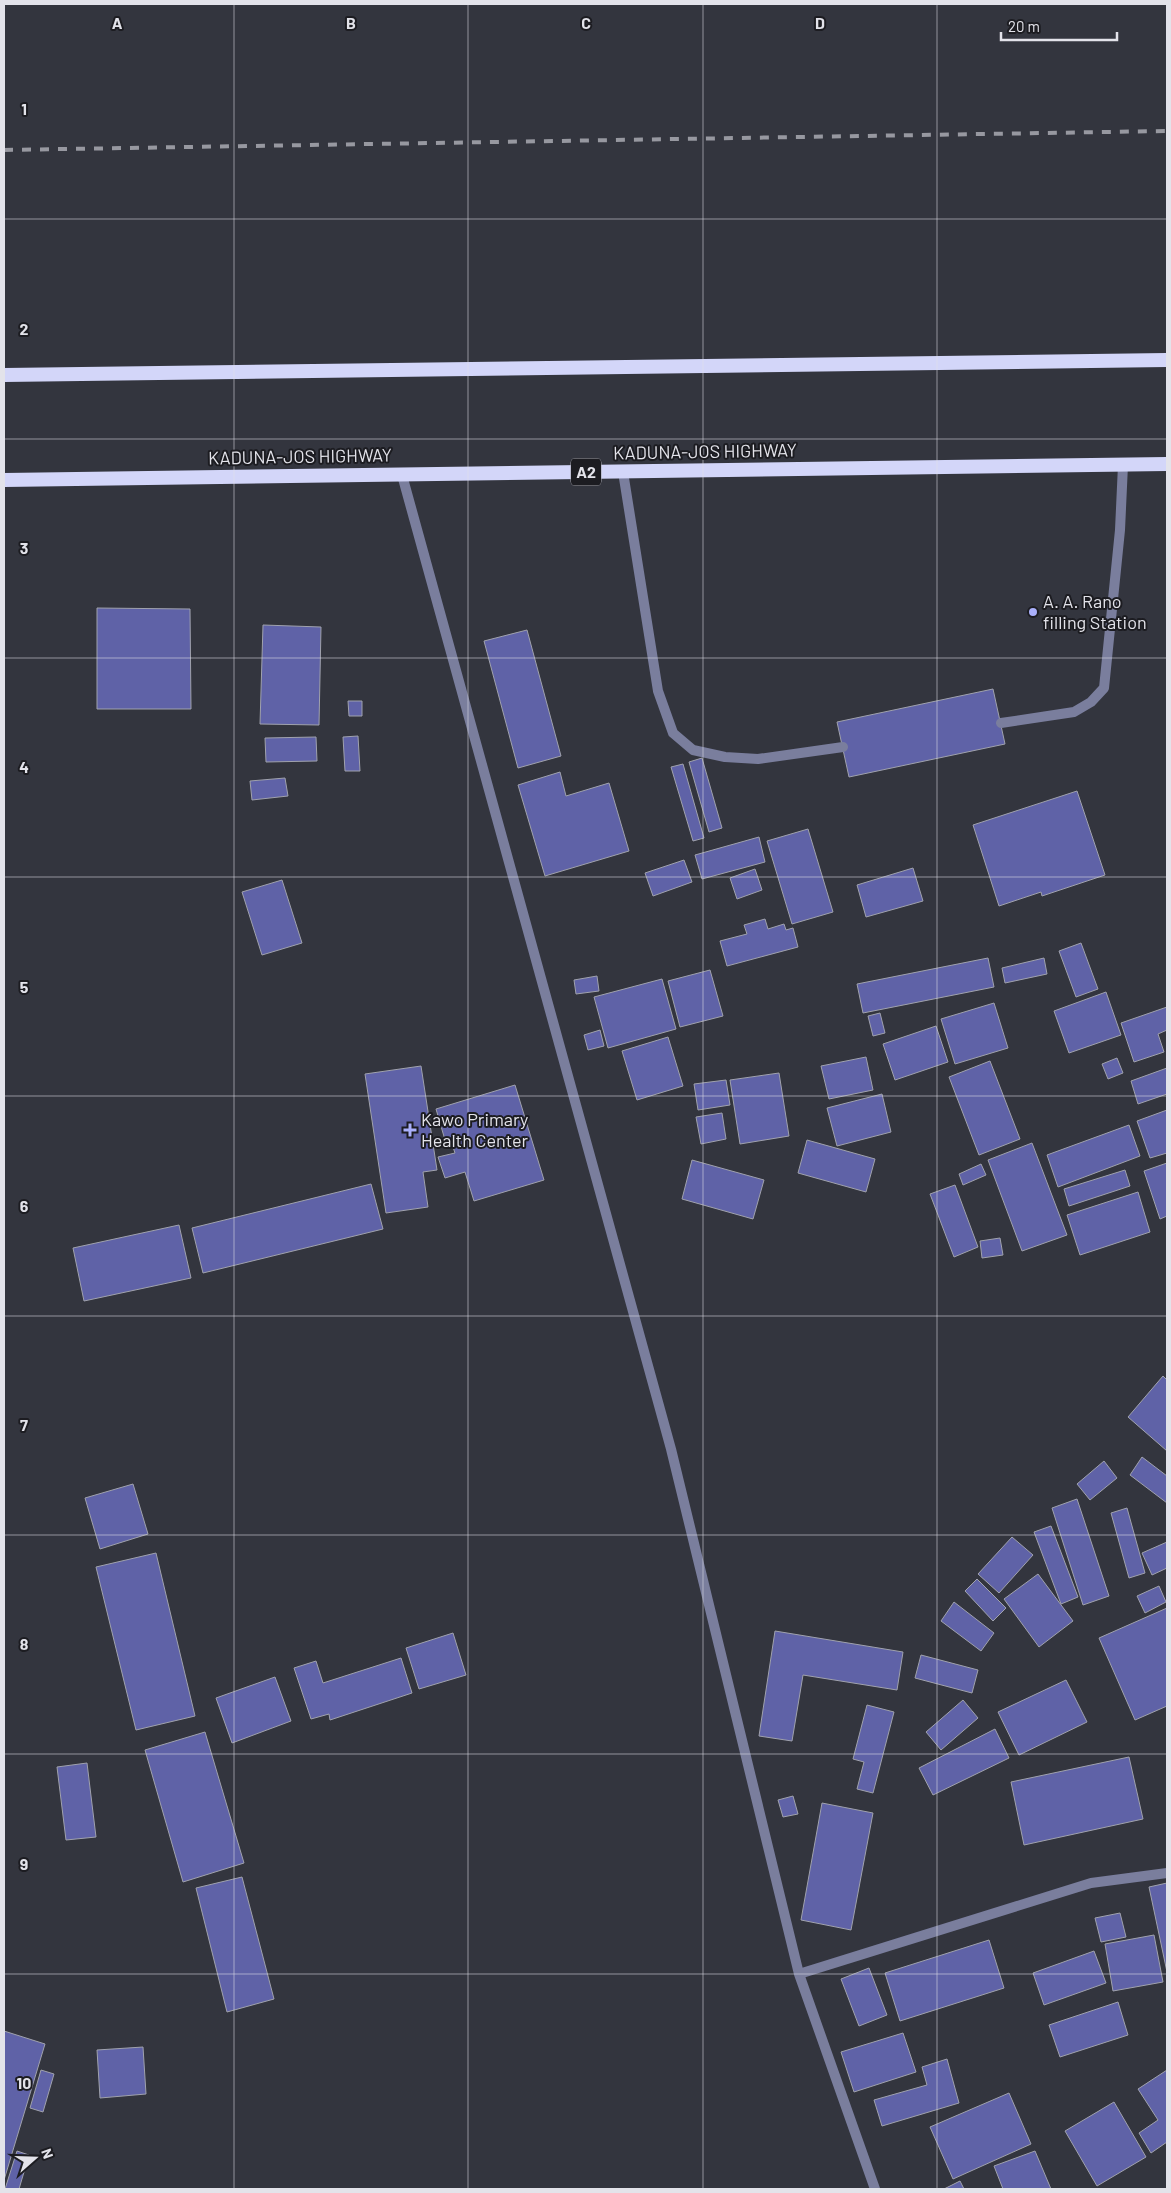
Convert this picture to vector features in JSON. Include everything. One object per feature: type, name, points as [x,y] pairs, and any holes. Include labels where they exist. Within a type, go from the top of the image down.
[{"type":"highway","points":[[4,375],[1167,360]]},
{"type":"highway","name":"KADUNA-JOS HIGHWAY","points":[[4,480],[1167,464]]},
{"type":"street","points":[[1001,723],[1074,712],[1091,702],[1104,688],[1120,530],[1123,465]]},
{"type":"street","points":[[623,472],[658,691],[673,733],[693,750],[725,758],[758,760],[843,747]]},
{"type":"street","points":[[402,475],[671,1450],[799,1974],[875,2189]]},
{"type":"street","points":[[799,1974],[1091,1883],[1167,1873]]},
{"type":"building","points":[[97,608],[190,609],[191,709],[97,709]]},
{"type":"building","points":[[263,625],[321,627],[319,725],[260,724]]},
{"type":"building","points":[[527,630],[561,756],[518,768],[484,641]]},
{"type":"building","points":[[993,689],[1005,744],[849,777],[837,722]]},
{"type":"building","points":[[348,701],[362,701],[362,716],[349,716]]},
{"type":"building","points":[[358,736],[360,771],[345,771],[343,737]]},
{"type":"building","points":[[316,737],[317,761],[266,762],[265,738]]},
{"type":"building","points":[[702,758],[722,828],[709,832],[689,762]]},
{"type":"building","points":[[683,764],[704,838],[693,841],[671,767]]},
{"type":"building","points":[[560,772],[566,796],[609,783],[629,851],[545,876],[518,785]]},
{"type":"building","points":[[285,778],[288,796],[252,800],[250,781]]},
{"type":"building","points":[[1077,791],[1105,875],[1042,896],[1041,892],[999,906],[973,825]]},
{"type":"building","points":[[808,829],[833,912],[792,924],[767,841]]},
{"type":"building","points":[[759,837],[765,862],[702,879],[695,855]]},
{"type":"building","points":[[684,860],[692,882],[653,896],[645,873]]},
{"type":"building","points":[[913,868],[923,901],[866,917],[857,885]]},
{"type":"building","points":[[755,869],[762,890],[737,899],[730,878]]},
{"type":"building","points":[[282,880],[302,943],[262,955],[242,892]]},
{"type":"building","points":[[765,919],[768,929],[784,924],[786,930],[793,928],[798,947],[727,966],[720,941],[747,934],[744,925]]},
{"type":"building","points":[[1081,943],[1098,989],[1076,997],[1059,951]]},
{"type":"building","points":[[988,958],[994,987],[863,1013],[857,984]]},
{"type":"building","points":[[1044,958],[1047,974],[1005,983],[1002,968]]},
{"type":"building","points":[[710,970],[723,1016],[680,1027],[668,981]]},
{"type":"building","points":[[597,976],[599,991],[576,994],[574,980]]},
{"type":"building","points":[[662,979],[676,1029],[608,1048],[594,997]]},
{"type":"building","points":[[1106,992],[1121,1035],[1069,1053],[1054,1011]]},
{"type":"building","points":[[994,1003],[1008,1048],[955,1064],[941,1019]]},
{"type":"building","points":[[1167,1007],[1167,1030],[1158,1034],[1164,1052],[1134,1062],[1121,1023]]},
{"type":"building","points":[[880,1013],[885,1033],[873,1036],[868,1016]]},
{"type":"building","points":[[936,1026],[948,1062],[895,1080],[883,1044]]},
{"type":"building","points":[[600,1030],[604,1046],[588,1050],[584,1035]]},
{"type":"building","points":[[668,1037],[683,1086],[637,1100],[622,1051]]},
{"type":"building","points":[[866,1057],[873,1090],[829,1099],[821,1066]]},
{"type":"building","points":[[1117,1058],[1123,1073],[1108,1079],[1102,1064]]},
{"type":"building","points":[[990,1061],[1020,1139],[979,1155],[949,1077]]},
{"type":"building","points":[[421,1066],[437,1170],[423,1172],[428,1207],[386,1213],[365,1074]]},
{"type":"building","points":[[1167,1068],[1167,1094],[1138,1104],[1131,1081]]},
{"type":"building","points":[[779,1073],[789,1136],[740,1144],[730,1080]]},
{"type":"building","points":[[726,1080],[730,1105],[698,1110],[694,1084]]},
{"type":"building","points":[[515,1085],[544,1180],[474,1201],[465,1172],[445,1178],[438,1157],[455,1153],[450,1138],[445,1140],[436,1109]]},
{"type":"building","points":[[882,1094],[891,1132],[837,1146],[827,1108]]},
{"type":"building","points":[[1167,1110],[1167,1153],[1150,1158],[1137,1121]]},
{"type":"building","points":[[722,1113],[726,1139],[701,1144],[696,1117]]},
{"type":"building","points":[[1129,1125],[1140,1156],[1058,1187],[1047,1155]]},
{"type":"building","points":[[807,1140],[875,1159],[866,1192],[798,1173]]},
{"type":"building","points":[[1032,1143],[1067,1235],[1022,1251],[988,1160]]},
{"type":"building","points":[[692,1160],[764,1180],[753,1219],[682,1199]]},
{"type":"building","points":[[1167,1163],[1167,1216],[1160,1219],[1144,1171]]},
{"type":"building","points":[[981,1164],[986,1175],[963,1185],[959,1174]]},
{"type":"building","points":[[1125,1170],[1130,1186],[1069,1206],[1064,1189]]},
{"type":"building","points":[[371,1184],[383,1229],[203,1273],[192,1228]]},
{"type":"building","points":[[955,1185],[978,1247],[954,1257],[930,1194]]},
{"type":"building","points":[[1138,1192],[1150,1232],[1080,1255],[1067,1215]]},
{"type":"building","points":[[179,1225],[191,1278],[84,1301],[73,1248]]},
{"type":"building","points":[[1000,1238],[1003,1255],[982,1258],[980,1241]]},
{"type":"building","points":[[1163,1376],[1167,1380],[1167,1451],[1128,1417]]},
{"type":"building","points":[[1142,1457],[1167,1476],[1167,1503],[1130,1475]]},
{"type":"building","points":[[1104,1461],[1117,1478],[1090,1500],[1077,1484]]},
{"type":"building","points":[[133,1484],[148,1534],[100,1549],[85,1498]]},
{"type":"building","points":[[1077,1499],[1109,1596],[1083,1605],[1052,1508]]},
{"type":"building","points":[[1127,1508],[1145,1573],[1129,1578],[1111,1513]]},
{"type":"building","points":[[1051,1526],[1078,1597],[1061,1604],[1034,1532]]},
{"type":"building","points":[[1012,1537],[1033,1555],[999,1593],[978,1574]]},
{"type":"building","points":[[1167,1542],[1167,1568],[1152,1575],[1142,1553]]},
{"type":"building","points":[[156,1553],[195,1716],[136,1730],[96,1567]]},
{"type":"building","points":[[1038,1574],[1073,1621],[1039,1647],[1004,1599]]},
{"type":"building","points":[[977,1579],[1006,1608],[993,1621],[965,1591]]},
{"type":"building","points":[[1159,1586],[1166,1602],[1145,1613],[1137,1596]]},
{"type":"building","points":[[954,1602],[994,1633],[981,1651],[941,1621]]},
{"type":"building","points":[[1167,1608],[1167,1706],[1135,1720],[1099,1638]]},
{"type":"building","points":[[775,1631],[903,1652],[897,1690],[803,1675],[792,1741],[759,1736]]},
{"type":"building","points":[[453,1633],[466,1675],[419,1689],[406,1648]]},
{"type":"building","points":[[921,1655],[978,1670],[972,1693],[915,1678]]},
{"type":"building","points":[[401,1658],[412,1693],[330,1720],[329,1714],[311,1719],[294,1668],[316,1661],[323,1683]]},
{"type":"building","points":[[275,1677],[291,1721],[232,1743],[216,1698]]},
{"type":"building","points":[[1066,1680],[1087,1722],[1019,1755],[998,1712]]},
{"type":"building","points":[[963,1700],[978,1718],[941,1750],[926,1732]]},
{"type":"building","points":[[867,1705],[894,1712],[873,1793],[857,1789],[864,1762],[853,1759]]},
{"type":"building","points":[[995,1729],[1009,1758],[933,1795],[919,1768]]},
{"type":"building","points":[[205,1732],[244,1863],[183,1882],[145,1750]]},
{"type":"building","points":[[1129,1757],[1143,1819],[1024,1845],[1011,1782]]},
{"type":"building","points":[[87,1763],[96,1837],[66,1840],[57,1767]]},
{"type":"building","points":[[793,1796],[798,1814],[783,1817],[778,1800]]},
{"type":"building","points":[[822,1803],[873,1813],[851,1930],[801,1920]]},
{"type":"building","points":[[242,1877],[274,1999],[227,2012],[196,1888]]},
{"type":"building","points":[[1167,1883],[1167,1972],[1149,1887]]},
{"type":"building","points":[[1120,1913],[1126,1937],[1101,1942],[1095,1918]]},
{"type":"building","points":[[1154,1935],[1163,1982],[1113,1991],[1105,1944]]},
{"type":"building","points":[[989,1940],[1004,1988],[900,2021],[885,1973]]},
{"type":"building","points":[[1094,1951],[1106,1983],[1044,2005],[1033,1973]]},
{"type":"building","points":[[869,1968],[887,2015],[859,2026],[841,1979]]},
{"type":"building","points":[[1118,2002],[1128,2035],[1060,2057],[1049,2025]]},
{"type":"building","points":[[4,2031],[45,2044],[4,2180]]},
{"type":"building","points":[[903,2033],[916,2072],[854,2092],[841,2052]]},
{"type":"building","points":[[143,2047],[146,2094],[100,2098],[97,2050]]},
{"type":"building","points":[[947,2059],[959,2103],[882,2126],[874,2100],[927,2085],[922,2067]]},
{"type":"building","points":[[41,2070],[54,2074],[43,2112],[30,2108]]},
{"type":"building","points":[[1167,2070],[1167,2142],[1151,2153],[1139,2133],[1158,2120],[1138,2089]]},
{"type":"building","points":[[1009,2093],[1031,2144],[953,2179],[930,2127]]},
{"type":"building","points":[[1114,2102],[1146,2157],[1097,2186],[1065,2131]]},
{"type":"building","points":[[17,2151],[29,2155],[19,2189],[5,2189]]},
{"type":"building","points":[[1035,2151],[1051,2189],[1003,2189],[994,2166]]},
{"type":"building","points":[[960,2181],[964,2189],[944,2189]]},
{"type":"railway","points":[[4,150],[1167,131]]},
{"type":"place","name":"A. A. Rano filling Station","points":[[1033,612]]},
{"type":"place","name":"Kawo Primary Health Center","points":[[410,1130]]}]
